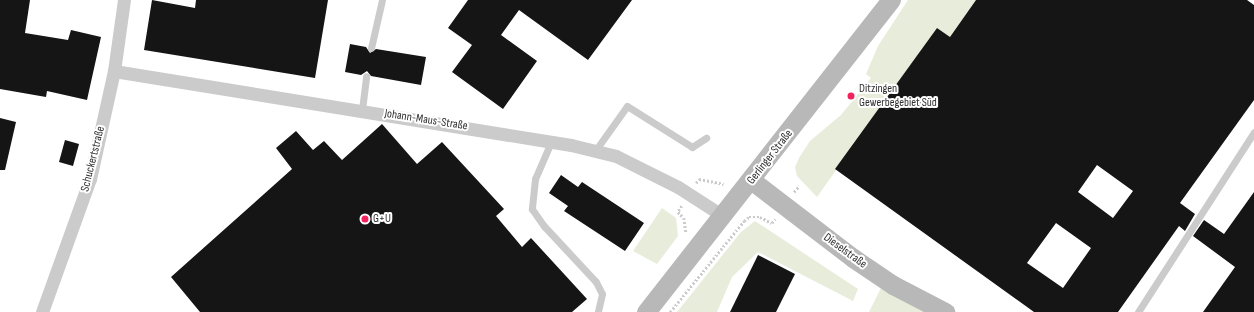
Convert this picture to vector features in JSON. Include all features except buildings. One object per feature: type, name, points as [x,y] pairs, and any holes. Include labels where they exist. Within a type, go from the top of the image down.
[{"type":"main road","name":"Gerlinger Straße","points":[[646,312],[723,216],[890,0]]},
{"type":"main road","name":"Dieselstraße","points":[[751,180],[873,272],[945,312]]},
{"type":"street","name":"Schuckertstraße","points":[[42,312],[90,179],[114,71],[124,0]]},
{"type":"street","name":"Johann-Maus-Straße","points":[[114,71],[362,110],[551,142],[595,151],[616,156],[689,194],[723,216]]},
{"type":"lane","points":[[371,48],[382,0]]},
{"type":"lane","points":[[362,110],[366,76]]},
{"type":"lane","points":[[595,151],[628,106],[692,147],[706,138]]},
{"type":"lane","points":[[1138,312],[1254,132]]},
{"type":"lane","points":[[551,142],[535,179],[532,209],[544,226],[596,282],[602,294],[598,312]]},
{"type":"path","points":[[682,239],[687,227],[678,212],[689,194]]},
{"type":"path","points":[[670,312],[744,221],[749,217],[760,217],[772,223],[785,206]]},
{"type":"green space","points":[[908,0],[976,0],[950,37],[937,28],[817,197],[797,176],[795,167],[799,158],[810,141],[841,115],[871,78],[866,74],[878,46]]},
{"type":"green space","points":[[662,208],[676,218],[678,236],[657,264],[633,251]]},
{"type":"green space","points":[[755,221],[858,289],[853,301],[758,252],[732,277],[717,312],[677,312],[741,232]]},
{"type":"green space","points":[[881,288],[932,312],[869,312]]},
{"type":"place","name":"Ditzingen Gewerbegebiet Süd","points":[[851,96]]},
{"type":"place","name":"G+U","points":[[365,219]]}]
